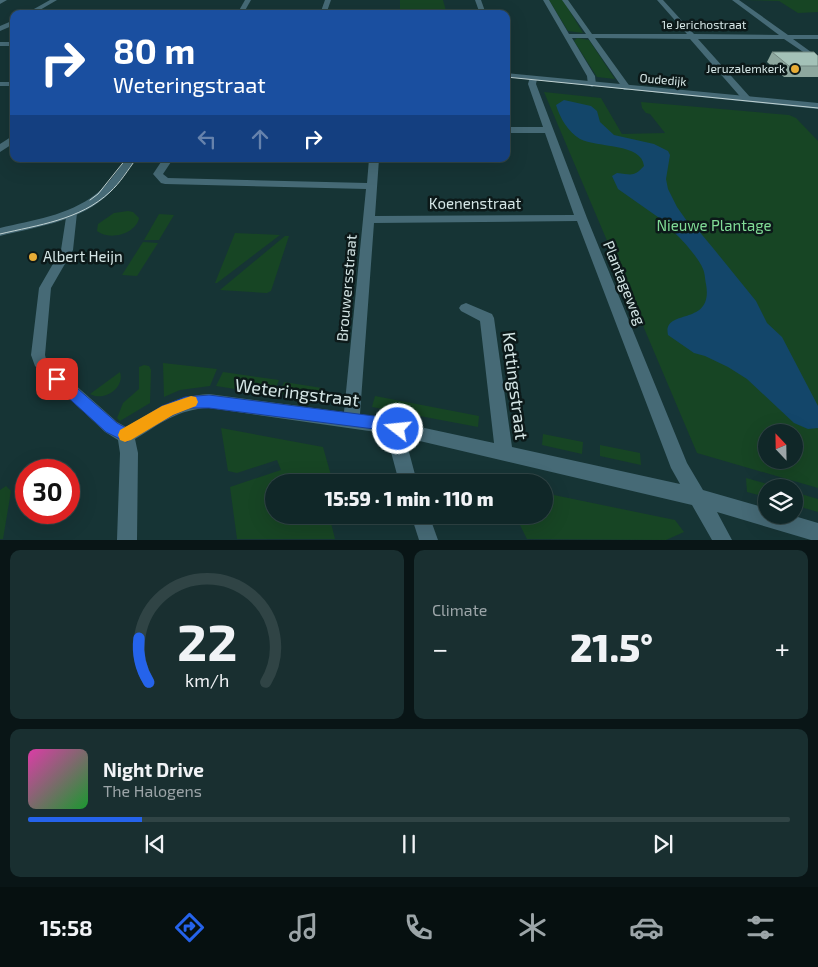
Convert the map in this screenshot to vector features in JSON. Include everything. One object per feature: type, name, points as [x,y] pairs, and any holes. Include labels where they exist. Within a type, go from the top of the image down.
[{"type":"street","points":[[0,2],[4,0]]},
{"type":"street","points":[[35,10],[54,0]]},
{"type":"street","points":[[546,0],[591,76],[592,85]]},
{"type":"street","points":[[565,0],[627,88]]},
{"type":"street","points":[[660,0],[747,99]]},
{"type":"street","points":[[734,0],[818,60]]},
{"type":"street","name":"1e Jerichostraat","points":[[569,36],[818,37]]},
{"type":"street","name":"Oudedijk","points":[[510,76],[818,106]]},
{"type":"street","name":"Plantageweg","points":[[532,79],[548,130],[581,218],[676,459],[696,497],[723,540]]},
{"type":"street","points":[[510,130],[548,130]]},
{"type":"street","points":[[0,149],[10,141]]},
{"type":"street","points":[[0,232],[71,213],[98,198],[128,162]]},
{"type":"street","points":[[166,162],[160,170],[159,177],[165,181],[372,186]]},
{"type":"street","name":"Brouwersstraat","points":[[351,420],[374,162]]},
{"type":"street","points":[[71,213],[67,250],[44,288],[38,355],[40,362],[96,414],[111,427],[126,436],[129,453],[127,540]]},
{"type":"street","name":"Koenenstraat","points":[[370,220],[581,218]]},
{"type":"street","name":"Kettingstraat","points":[[466,308],[487,318],[504,452]]},
{"type":"street","name":"Weteringstraat","points":[[126,436],[168,411],[190,402],[209,401],[374,423],[696,497],[818,532]]},
{"type":"street","points":[[398,429],[400,452],[406,474]]},
{"type":"street","points":[[423,524],[429,540]]},
{"type":"green space","points":[[400,0],[443,0],[446,10],[400,10]]},
{"type":"green space","points":[[549,0],[563,0],[583,33],[568,31]]},
{"type":"green space","points":[[744,0],[818,0],[818,12],[798,13],[779,1]]},
{"type":"green space","points":[[577,38],[589,40],[615,79],[597,77],[574,41]]},
{"type":"green space","name":"Nieuwe Plantage","points":[[544,92],[601,98],[622,134],[665,133],[650,114],[646,113],[642,108],[641,102],[789,115],[796,118],[818,141],[818,488],[803,484],[803,479],[787,479],[697,453]]},
{"type":"green space","points":[[133,212],[139,218],[137,224],[128,232],[115,236],[102,234],[97,231],[98,224],[114,213]]},
{"type":"green space","points":[[159,214],[174,215],[159,240],[144,240]]},
{"type":"green space","points":[[235,233],[280,235],[215,283]]},
{"type":"green space","points":[[285,236],[289,236],[271,291],[267,293],[220,290]]},
{"type":"green space","points":[[143,242],[158,243],[137,276],[122,275]]},
{"type":"green space","points":[[163,363],[217,369],[210,386],[180,390],[164,397]]},
{"type":"green space","points":[[149,366],[151,370],[150,403],[120,421],[117,418],[123,403],[139,389],[139,367]]},
{"type":"green space","points":[[120,372],[121,378],[119,383],[112,392],[101,396],[90,394]]},
{"type":"green space","points":[[223,372],[279,380],[273,395],[216,386]]},
{"type":"green space","points":[[284,382],[322,388],[318,400],[279,394]]},
{"type":"green space","points":[[375,396],[479,416],[478,427],[372,407]]},
{"type":"green space","points":[[221,428],[323,447],[331,474],[269,474],[281,470],[277,460],[237,473],[228,471]]},
{"type":"green space","points":[[543,434],[583,442],[582,454],[542,445]]},
{"type":"green space","points":[[600,445],[640,453],[641,465],[600,456]]},
{"type":"green space","points":[[265,475],[265,524],[331,524],[335,539],[237,539],[230,487]]},
{"type":"green space","points":[[746,478],[758,481],[758,495],[747,492]]},
{"type":"green space","points":[[6,486],[11,491],[3,539],[0,539],[0,490]]},
{"type":"green space","points":[[553,495],[675,520],[684,532],[666,540],[527,539],[520,524],[553,524]]},
{"type":"green space","points":[[803,495],[818,499],[818,512],[803,508]]},
{"type":"water","points":[[564,100],[591,106],[597,111],[600,122],[614,135],[654,144],[668,151],[670,155],[666,179],[668,189],[677,207],[689,224],[698,230],[756,301],[767,323],[782,337],[818,406],[818,428],[808,429],[803,427],[803,424],[794,423],[747,379],[728,367],[694,353],[668,335],[668,327],[673,321],[696,312],[703,307],[706,298],[706,284],[703,269],[692,252],[665,222],[618,189],[612,176],[617,173],[632,174],[644,166],[636,153],[580,139],[565,124],[556,105]]},
{"type":"building","points":[[772,52],[814,52],[818,56],[818,66],[789,66]]},
{"type":"tram line","points":[[510,77],[818,108]]},
{"type":"tram line","points":[[90,200],[98,194],[124,162]]},
{"type":"tram line","points":[[0,234],[58,220],[86,209],[114,188],[134,162]]},
{"type":"slow traffic","points":[[125,435],[168,411],[191,402]]},
{"type":"place","name":"Jeruzalemkerk","points":[[795,69]]},
{"type":"place","name":"Albert Heijn","points":[[33,257]]},
{"type":"route","points":[[57,379],[111,427],[126,436],[168,411],[190,402],[209,401],[374,423],[398,429]]}]
